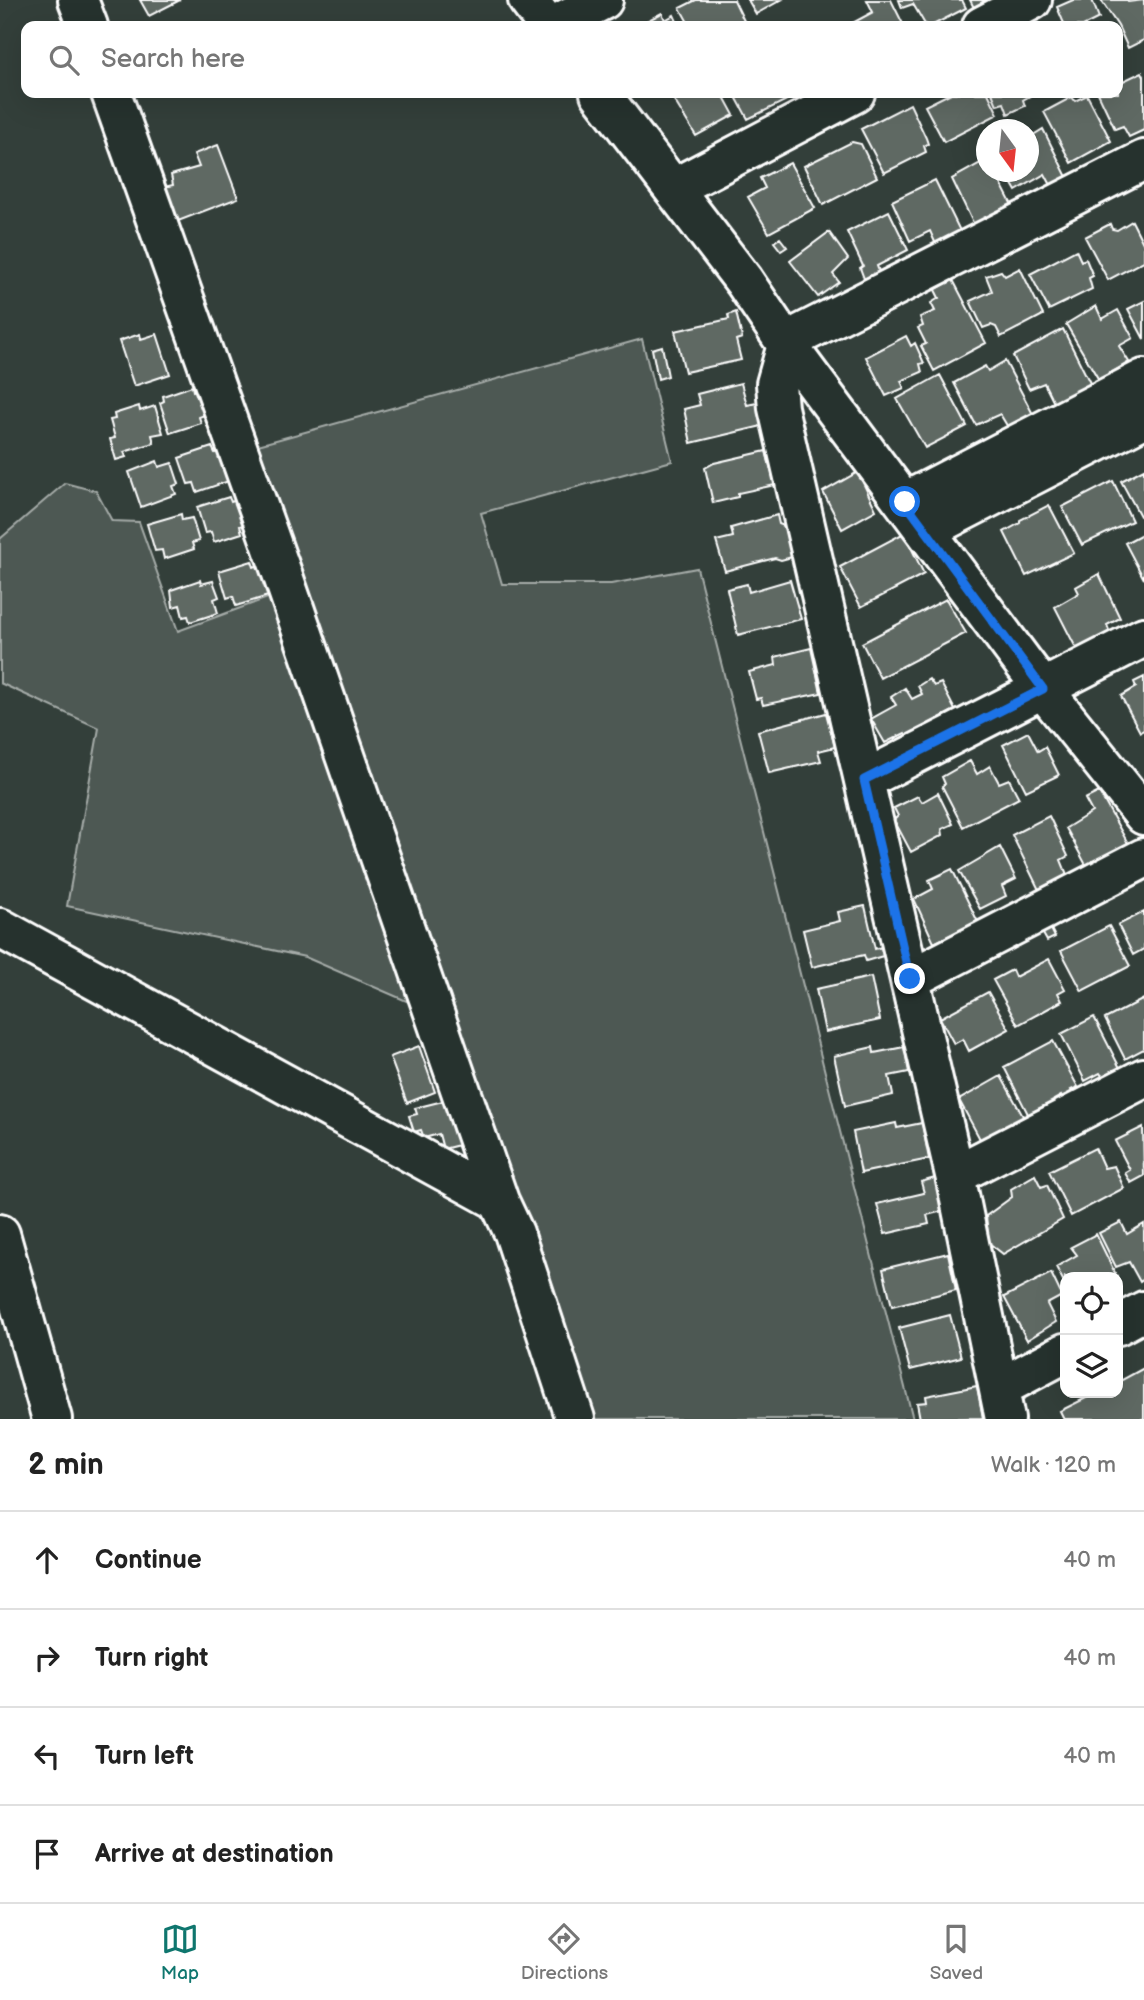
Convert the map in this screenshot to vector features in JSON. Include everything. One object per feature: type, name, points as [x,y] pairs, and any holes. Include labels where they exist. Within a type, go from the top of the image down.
[{"type":"street","points":[[78,0],[86,21]]},
{"type":"street","points":[[528,0],[546,21]]},
{"type":"street","points":[[560,21],[603,0]]},
{"type":"street","points":[[992,21],[1032,0]]},
{"type":"street","points":[[113,98],[280,566],[499,1201],[514,1233],[575,1419]]},
{"type":"street","points":[[604,98],[744,281],[787,345],[1043,689],[1144,816]]},
{"type":"street","points":[[674,188],[845,98]]},
{"type":"street","points":[[1060,1357],[1002,1404],[955,1175],[778,408],[776,384],[787,345],[803,333],[1144,160]]},
{"type":"street","points":[[915,516],[1144,379]]},
{"type":"street","points":[[915,516],[1144,418]]},
{"type":"street","points":[[864,780],[1144,638]]},
{"type":"street","points":[[910,979],[1144,858]]},
{"type":"street","points":[[0,928],[499,1201]]},
{"type":"street","points":[[955,1175],[1144,1078]]},
{"type":"street","points":[[0,1234],[52,1419]]},
{"type":"street","points":[[1123,1322],[1144,1311]]},
{"type":"shaded area","points":[[642,339],[672,461],[481,513],[502,584],[611,584],[697,568],[913,1419],[583,1419],[446,1018],[305,957],[67,906],[99,728],[0,683],[0,539],[65,483],[96,491],[112,521],[139,522],[178,631],[295,588],[247,448]]},
{"type":"building","points":[[140,0],[180,0],[149,16]]},
{"type":"building","points":[[696,0],[734,0],[744,21],[687,21],[680,8]]},
{"type":"building","points":[[748,0],[781,0],[756,14]]},
{"type":"building","points":[[867,0],[891,0],[902,21],[856,21],[873,12]]},
{"type":"building","points":[[899,0],[962,0],[966,8],[941,21],[923,21],[913,4],[902,8]]},
{"type":"building","points":[[970,0],[990,0],[974,8]]},
{"type":"building","points":[[1073,0],[1092,0],[1099,18],[1093,21],[1063,21],[1057,7]]},
{"type":"building","points":[[1101,0],[1144,0],[1144,40],[1128,48],[1123,37],[1123,21],[1115,21]]},
{"type":"building","points":[[662,13],[665,20],[674,15],[677,21],[647,21]]},
{"type":"building","points":[[1142,72],[1144,76],[1144,130],[1129,137],[1123,126],[1115,129],[1100,98],[1123,98],[1123,81]]},
{"type":"building","points":[[725,98],[734,115],[696,136],[674,100]]},
{"type":"building","points":[[737,98],[791,98],[748,119]]},
{"type":"building","points":[[941,98],[990,98],[998,114],[988,119],[976,119],[976,125],[944,142],[925,106]]},
{"type":"building","points":[[994,98],[1026,98],[1023,100],[1025,106],[1008,114],[1004,103],[997,105]]},
{"type":"building","points":[[1070,98],[1075,101],[1089,98],[1111,141],[1071,163],[1044,112]]},
{"type":"building","points":[[910,104],[928,144],[924,146],[926,152],[884,173],[861,129]]},
{"type":"building","points":[[1043,129],[1069,181],[1053,189],[1045,174],[1039,178],[1039,131]]},
{"type":"building","points":[[852,142],[861,144],[877,177],[823,205],[804,166]]},
{"type":"building","points":[[218,145],[238,198],[173,223],[160,188],[173,185],[171,175],[199,167],[194,154]]},
{"type":"building","points":[[790,163],[815,208],[769,233],[748,197],[765,188],[760,178]]},
{"type":"building","points":[[976,166],[976,182],[1000,182],[1013,207],[975,227],[952,179]]},
{"type":"building","points":[[935,180],[963,237],[938,249],[930,231],[910,241],[892,201]]},
{"type":"building","points":[[1011,182],[1031,182],[1016,191]]},
{"type":"building","points":[[889,211],[908,250],[877,266],[881,277],[866,284],[860,268],[863,266],[847,232]]},
{"type":"building","points":[[1132,221],[1144,245],[1144,261],[1108,280],[1085,237],[1110,224],[1112,229],[1117,230]]},
{"type":"building","points":[[829,232],[848,259],[833,274],[839,282],[818,297],[790,261]]},
{"type":"building","points":[[780,238],[787,247],[781,251],[774,242]]},
{"type":"building","points":[[1076,250],[1081,261],[1086,259],[1093,276],[1089,278],[1092,289],[1049,310],[1030,274]]},
{"type":"building","points":[[1020,268],[1043,315],[1001,337],[996,327],[991,325],[983,328],[970,301],[992,291],[986,276],[1001,271],[1005,276]]},
{"type":"building","points":[[953,280],[986,343],[934,371],[921,346],[926,344],[918,328],[923,326],[920,317],[935,311],[931,303],[939,298],[935,290]]},
{"type":"building","points":[[1144,301],[1144,339],[1128,309]]},
{"type":"building","points":[[1096,306],[1102,319],[1118,310],[1133,338],[1119,346],[1129,362],[1099,380],[1066,324]]},
{"type":"building","points":[[736,312],[742,338],[736,340],[741,360],[685,372],[675,331],[729,319],[728,315]]},
{"type":"building","points":[[1063,329],[1092,387],[1055,405],[1044,383],[1029,389],[1013,356]]},
{"type":"building","points":[[140,334],[141,339],[157,334],[170,374],[134,386],[119,341]]},
{"type":"building","points":[[906,336],[911,346],[915,343],[924,363],[920,364],[922,372],[901,381],[904,388],[886,396],[866,357]]},
{"type":"building","points":[[662,346],[668,376],[658,379],[652,349]]},
{"type":"building","points":[[1005,361],[1035,418],[1009,429],[1000,414],[976,425],[954,383],[985,366],[988,371]]},
{"type":"building","points":[[940,375],[967,426],[925,448],[897,399]]},
{"type":"building","points":[[741,383],[747,405],[757,403],[762,426],[691,443],[684,409],[700,405],[697,394]]},
{"type":"building","points":[[192,386],[193,391],[202,388],[210,413],[199,417],[201,423],[170,433],[160,403],[164,401],[163,396]]},
{"type":"building","points":[[139,406],[140,411],[155,406],[163,433],[152,435],[154,443],[124,452],[126,457],[116,460],[110,439],[115,438],[110,420],[115,419],[114,414]]},
{"type":"building","points":[[212,447],[215,453],[224,450],[229,465],[223,467],[229,481],[197,492],[194,483],[188,484],[179,458]]},
{"type":"building","points":[[766,451],[775,485],[738,493],[738,497],[713,503],[705,468],[714,463]]},
{"type":"building","points":[[157,461],[159,467],[172,463],[179,484],[173,486],[176,494],[141,507],[129,472]]},
{"type":"building","points":[[1144,469],[1144,514],[1140,516],[1121,481]]},
{"type":"building","points":[[858,472],[876,510],[842,529],[823,492]]},
{"type":"building","points":[[1113,481],[1132,521],[1082,545],[1062,507]]},
{"type":"building","points":[[229,497],[231,502],[242,498],[250,523],[240,526],[242,533],[214,542],[211,532],[205,533],[197,507]]},
{"type":"building","points":[[1049,505],[1074,553],[1026,576],[1004,532]]},
{"type":"building","points":[[181,514],[182,520],[192,518],[199,541],[192,543],[194,549],[164,559],[162,550],[155,551],[147,524]]},
{"type":"building","points":[[777,515],[779,524],[784,526],[792,557],[781,560],[775,558],[725,571],[716,541],[733,537],[731,528]]},
{"type":"building","points":[[904,533],[924,574],[861,607],[840,567]]},
{"type":"building","points":[[1144,533],[1144,579],[1125,543]]},
{"type":"building","points":[[252,561],[254,567],[264,563],[267,572],[261,574],[268,596],[236,606],[233,596],[227,598],[219,571]]},
{"type":"building","points":[[1099,574],[1120,618],[1107,625],[1110,633],[1077,650],[1055,607],[1079,593],[1076,587]]},
{"type":"building","points":[[200,580],[201,584],[213,581],[219,597],[214,599],[218,613],[190,622],[188,616],[183,617],[180,605],[173,607],[171,590]]},
{"type":"building","points":[[790,580],[801,619],[738,635],[727,589],[747,584],[749,592]]},
{"type":"building","points":[[946,599],[966,633],[880,678],[862,643]]},
{"type":"building","points":[[811,648],[821,693],[763,705],[761,698],[756,699],[749,672],[776,665],[775,657]]},
{"type":"building","points":[[1144,677],[1144,730],[1140,732],[1121,696],[1136,687],[1134,682]]},
{"type":"building","points":[[929,679],[934,686],[941,683],[955,710],[907,736],[905,733],[885,743],[871,719],[896,705],[891,697],[905,688],[912,699],[922,694],[918,686]]},
{"type":"building","points":[[826,713],[835,747],[818,751],[821,761],[769,773],[758,731]]},
{"type":"building","points":[[1028,732],[1038,751],[1045,747],[1059,775],[1026,791],[1003,745]]},
{"type":"building","points":[[970,761],[977,774],[990,766],[999,783],[1009,779],[1019,798],[963,827],[942,786],[945,784],[942,777]]},
{"type":"building","points":[[1099,792],[1129,845],[1087,867],[1066,828],[1092,812],[1085,799]]},
{"type":"building","points":[[938,793],[953,824],[942,829],[943,835],[911,852],[894,820],[898,816],[894,808],[918,796],[922,802]]},
{"type":"building","points":[[1049,816],[1068,856],[1061,860],[1068,877],[1039,890],[1012,835]]},
{"type":"building","points":[[1000,847],[1016,879],[1002,886],[1006,896],[980,909],[959,871]]},
{"type":"building","points":[[952,869],[978,922],[934,943],[914,899],[933,889],[929,880]]},
{"type":"building","points":[[865,906],[875,949],[881,947],[883,956],[866,961],[864,955],[812,967],[803,930],[840,921],[838,912]]},
{"type":"building","points":[[1144,912],[1144,949],[1133,955],[1118,925]]},
{"type":"building","points":[[1109,926],[1130,966],[1082,991],[1061,951]]},
{"type":"building","points":[[1050,927],[1055,937],[1047,941],[1042,932]]},
{"type":"building","points":[[1049,959],[1065,989],[1058,993],[1062,1001],[1018,1025],[993,980],[1012,970],[1015,977]]},
{"type":"building","points":[[871,977],[880,1020],[825,1032],[816,989]]},
{"type":"building","points":[[988,992],[1009,1029],[969,1051],[963,1039],[954,1044],[940,1018]]},
{"type":"building","points":[[1144,999],[1144,1049],[1125,1059],[1105,1019]]},
{"type":"building","points":[[1094,1017],[1121,1070],[1104,1079],[1100,1073],[1085,1081],[1061,1034]]},
{"type":"building","points":[[1053,1041],[1078,1087],[1071,1090],[1074,1095],[1063,1101],[1061,1096],[1054,1100],[1056,1104],[1030,1118],[1004,1067]]},
{"type":"building","points":[[419,1046],[435,1092],[407,1103],[390,1057]]},
{"type":"building","points":[[873,1047],[874,1053],[904,1047],[909,1072],[889,1076],[893,1095],[845,1106],[834,1056]]},
{"type":"building","points":[[1001,1076],[1024,1118],[981,1141],[959,1100]]},
{"type":"building","points":[[447,1100],[459,1145],[443,1149],[439,1134],[424,1138],[421,1130],[414,1132],[409,1116],[417,1114],[415,1108]]},
{"type":"building","points":[[896,1123],[897,1128],[922,1123],[929,1159],[861,1173],[853,1132]]},
{"type":"building","points":[[1143,1127],[1144,1176],[1131,1183],[1125,1173],[1130,1170],[1115,1141]]},
{"type":"building","points":[[1095,1148],[1104,1168],[1114,1166],[1124,1188],[1071,1216],[1049,1171]]},
{"type":"building","points":[[1035,1175],[1041,1187],[1047,1185],[1063,1219],[1003,1254],[989,1243],[986,1216],[1012,1197],[1011,1189]]},
{"type":"building","points":[[935,1178],[943,1211],[927,1215],[929,1224],[885,1234],[877,1204],[924,1193],[921,1182]]},
{"type":"building","points":[[1121,1222],[1127,1234],[1144,1224],[1144,1279],[1140,1282],[1129,1262],[1116,1267],[1099,1233]]},
{"type":"building","points":[[1096,1234],[1115,1272],[1060,1272],[1060,1275],[1056,1267],[1077,1255],[1071,1247]]},
{"type":"building","points":[[948,1253],[956,1290],[892,1306],[883,1269]]},
{"type":"building","points":[[1051,1273],[1060,1297],[1047,1304],[1056,1322],[1027,1340],[1004,1297]]},
{"type":"building","points":[[950,1315],[961,1357],[910,1370],[899,1328]]},
{"type":"building","points":[[1144,1368],[1144,1419],[1064,1419],[1060,1411],[1086,1398],[1123,1398],[1123,1379]]},
{"type":"building","points":[[977,1386],[983,1418],[920,1419],[917,1403],[927,1402],[926,1396]]},
{"type":"route","points":[[905,502],[1043,689],[864,780],[910,979]]}]
